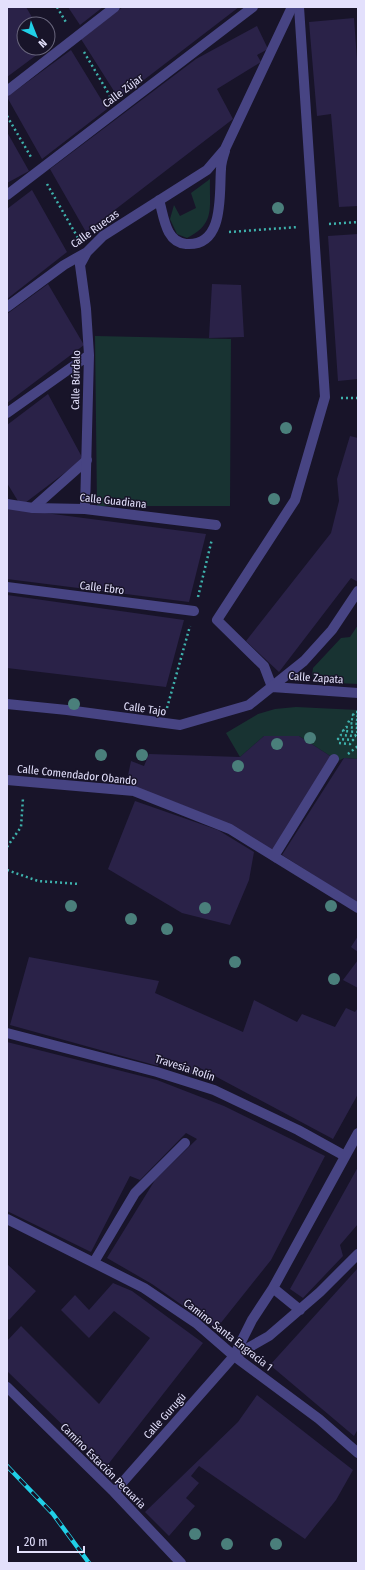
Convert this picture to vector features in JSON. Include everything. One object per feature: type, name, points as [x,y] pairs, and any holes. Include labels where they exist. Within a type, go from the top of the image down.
[{"type":"street","points":[[7,91],[115,7]]},
{"type":"street","name":"Calle Zújar","points":[[7,195],[253,7]]},
{"type":"street","name":"Calle Ruecas","points":[[159,200],[166,230],[175,239],[185,244],[197,243],[207,238],[216,224],[220,207],[221,168],[225,149],[292,7]]},
{"type":"street","points":[[272,687],[264,666],[217,620],[295,500],[325,397],[299,7]]},
{"type":"street","name":"Calle Ruecas","points":[[7,307],[64,265],[87,252],[103,236],[207,170],[225,149]]},
{"type":"street","name":"Calle Búrdalo","points":[[85,510],[89,355],[86,309],[80,265],[87,252]]},
{"type":"street","points":[[7,413],[89,355]]},
{"type":"street","points":[[33,508],[87,460]]},
{"type":"street","name":"Calle Guadiana","points":[[7,504],[33,508],[85,510],[216,525]]},
{"type":"street","name":"Calle Ebro","points":[[7,587],[194,611]]},
{"type":"street","name":"Calle Tajo","points":[[7,704],[180,726],[249,705],[304,661],[332,630],[358,591]]},
{"type":"street","name":"Calle Zapata","points":[[272,687],[358,693]]},
{"type":"street","points":[[274,856],[334,759]]},
{"type":"street","name":"Calle Comendador Obando","points":[[7,780],[134,792],[230,828],[358,908]]},
{"type":"street","name":"Travesía Rolín","points":[[7,1033],[157,1072],[214,1090],[298,1130],[345,1156]]},
{"type":"street","name":"Calle Gurugú","points":[[114,1492],[234,1356],[252,1320],[273,1288],[358,1133]]},
{"type":"street","points":[[94,1262],[135,1193],[185,1143]]},
{"type":"street","name":"Camino Santa Engracia 1","points":[[7,1219],[144,1288],[196,1323],[234,1356],[319,1420],[357,1451]]},
{"type":"street","name":"Calle Gurugú","points":[[234,1356],[269,1336],[320,1292],[358,1254]]},
{"type":"street","points":[[273,1288],[300,1310]]},
{"type":"street","name":"Camino Estación Pecuaria","points":[[7,1387],[114,1492],[180,1563]]},
{"type":"path","points":[[57,7],[118,110]]},
{"type":"path","points":[[224,232],[358,222]]},
{"type":"path","points":[[358,712],[355,712],[353,716],[358,716]]},
{"type":"path","points":[[358,720],[350,719],[348,723],[358,724]]},
{"type":"path","points":[[336,743],[350,744],[353,740],[338,739],[341,735],[355,736],[358,732],[343,731],[346,727],[358,728]]},
{"type":"path","points":[[334,759],[335,756],[330,754],[331,751],[345,751],[348,748],[340,748]]},
{"type":"path","points":[[7,847],[22,827],[23,781]]},
{"type":"path","points":[[7,870],[38,881],[80,884]]},
{"type":"green space","points":[[210,179],[210,206],[207,221],[196,233],[187,238],[177,234],[170,219],[174,205],[180,216],[196,208],[191,193]]},
{"type":"green space","points":[[95,336],[231,339],[230,506],[97,506]]},
{"type":"green space","points":[[358,625],[358,684],[317,682],[312,675],[313,668],[341,638],[350,637]]},
{"type":"green space","points":[[296,707],[358,710],[358,759],[344,758],[338,761],[299,736],[264,736],[240,757],[226,733],[258,714],[275,709]]},
{"type":"building","points":[[7,7],[26,7],[31,16],[16,16],[16,56],[35,56],[7,77]]},
{"type":"building","points":[[68,7],[103,7],[80,25]]},
{"type":"building","points":[[123,7],[239,7],[119,99],[81,39]]},
{"type":"building","points":[[354,18],[358,74],[358,206],[339,207],[331,114],[317,116],[309,22]]},
{"type":"building","points":[[257,26],[268,49],[257,55],[261,62],[217,89],[233,119],[86,232],[50,169],[196,59]]},
{"type":"building","points":[[71,50],[107,109],[42,159],[7,97]]},
{"type":"building","points":[[7,132],[29,171],[7,183]]},
{"type":"building","points":[[32,190],[67,252],[7,299],[7,209]]},
{"type":"building","points":[[358,234],[358,379],[338,381],[328,236]]},
{"type":"building","points":[[48,284],[84,345],[7,403],[7,314]]},
{"type":"building","points":[[212,284],[241,285],[244,337],[209,338]]},
{"type":"building","points":[[48,394],[83,459],[21,506],[7,483],[7,425]]},
{"type":"building","points":[[350,436],[358,438],[358,582],[351,578],[279,672],[246,641],[331,533],[339,501],[337,479]]},
{"type":"building","points":[[7,508],[206,534],[189,602],[7,579]]},
{"type":"building","points":[[7,595],[184,620],[166,687],[7,668]]},
{"type":"building","points":[[264,736],[299,736],[338,761],[275,863],[215,818],[126,785],[131,761],[144,766],[149,754],[240,757]]},
{"type":"building","points":[[344,758],[358,759],[358,903],[282,855]]},
{"type":"building","points":[[135,801],[218,830],[254,852],[249,880],[230,925],[182,913],[108,869]]},
{"type":"building","points":[[358,936],[358,952],[351,947]]},
{"type":"building","points":[[29,957],[159,981],[155,993],[243,1032],[254,1000],[297,1022],[302,1014],[335,1027],[346,1008],[355,1012],[358,1008],[358,1094],[333,1139],[198,1067],[194,1076],[160,1060],[158,1066],[10,1025]]},
{"type":"building","points":[[358,960],[358,988],[343,980]]},
{"type":"building","points":[[7,1042],[157,1080],[224,1106],[325,1156],[271,1260],[216,1329],[152,1284],[107,1258],[155,1180],[197,1139],[186,1133],[140,1180],[130,1176],[91,1252],[7,1211]]},
{"type":"building","points":[[358,1167],[358,1224],[340,1245],[343,1256],[303,1298],[290,1289]]},
{"type":"building","points":[[7,1264],[36,1291],[9,1320],[7,1318]]},
{"type":"building","points":[[358,1268],[358,1429],[354,1436],[270,1365]]},
{"type":"building","points":[[113,1283],[132,1291],[203,1343],[106,1467],[7,1371],[7,1341],[21,1326],[99,1404],[150,1338],[114,1311],[89,1338],[61,1310],[75,1295],[89,1310]]},
{"type":"building","points":[[257,1395],[353,1470],[336,1500],[305,1539],[199,1466],[191,1476],[199,1483],[186,1498],[195,1506],[169,1536],[145,1512],[238,1422]]},
{"type":"railway","points":[[7,1466],[53,1514],[89,1563]]}]
